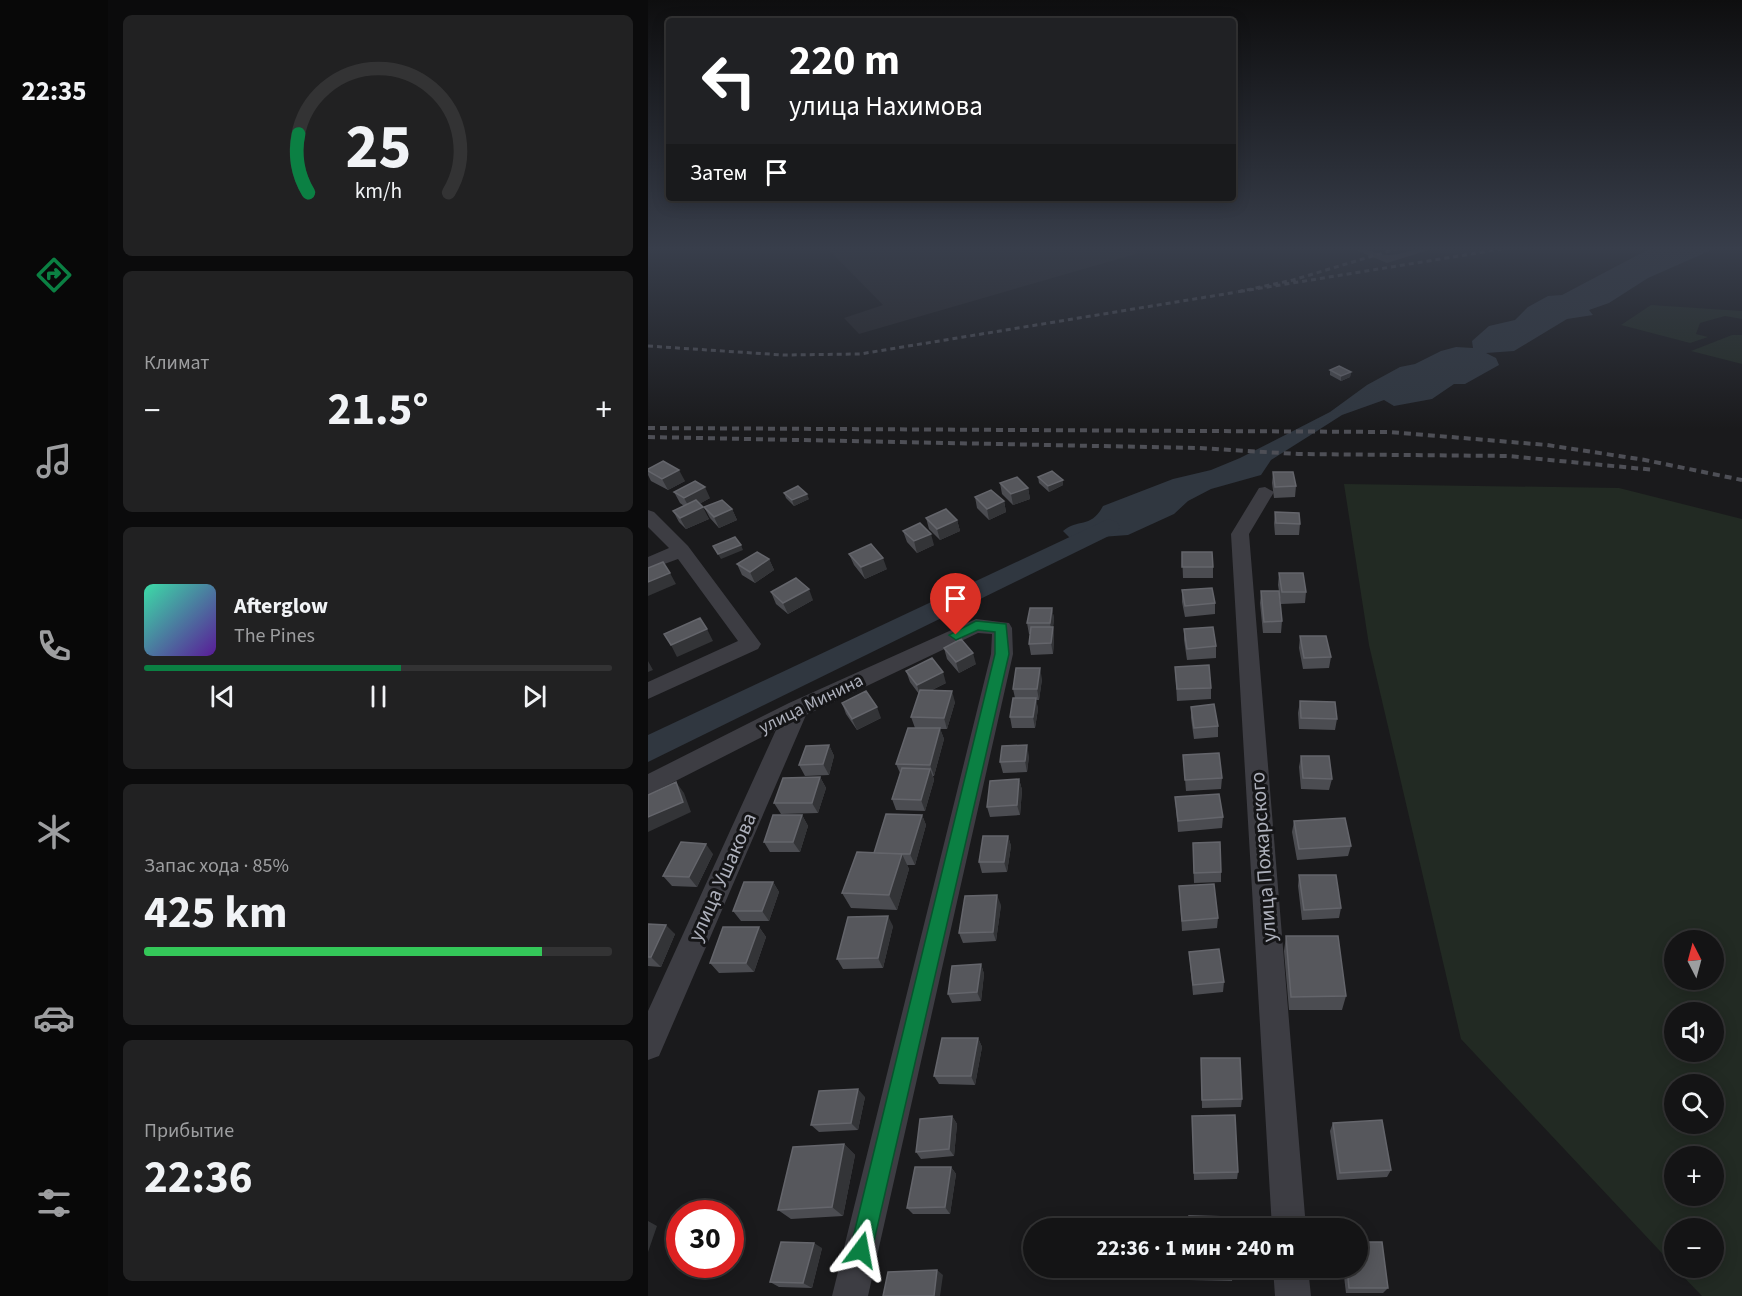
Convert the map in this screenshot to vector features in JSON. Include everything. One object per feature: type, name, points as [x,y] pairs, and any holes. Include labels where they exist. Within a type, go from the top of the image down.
[{"type":"street","name":"улица Пожарского","points":[[1264,492],[1240,534],[1288,1218]]},
{"type":"street","points":[[648,516],[681,550],[751,644],[648,691]]},
{"type":"street","points":[[648,564],[681,550]]},
{"type":"street","name":"улица Минина","points":[[648,785],[797,710],[976,626],[1002,628],[1002,654],[850,1296]]},
{"type":"street","name":"улица Ушакова","points":[[648,1045],[657,1003],[797,710]]},
{"type":"street","points":[[1292,1278],[1293,1296]]},
{"type":"shaded area","points":[[873,308],[947,308],[859,334],[844,318]]},
{"type":"shaded area","points":[[1527,308],[1593,308],[1589,310],[1593,315],[1567,319],[1514,351],[1486,353],[1496,358],[1499,365],[1465,384],[1454,384],[1432,399],[1394,406],[1384,400],[1342,415],[1271,460],[1261,475],[1211,489],[1188,501],[1174,514],[1128,535],[1101,537],[1081,549],[1063,531],[1094,518],[1103,506],[1173,479],[1211,470],[1240,458],[1330,412],[1367,385],[1400,367],[1415,364],[1441,351],[1456,347],[1473,348],[1472,341],[1489,326],[1515,320]]},
{"type":"shaded area","points":[[1646,308],[1742,311],[1742,319],[1725,316],[1700,323],[1696,334],[1708,337],[1690,343],[1621,325]]},
{"type":"shaded area","points":[[1732,335],[1742,335],[1742,364],[1691,351]]},
{"type":"shaded area","points":[[1344,484],[1619,488],[1742,519],[1742,1296],[1702,1296],[1685,1278],[1724,1278],[1724,1218],[1664,1218],[1664,1255],[1461,1039],[1369,645]]},
{"type":"building","points":[[1339,366],[1351,372],[1341,376],[1330,370]]},
{"type":"building","points":[[663,461],[679,470],[662,479],[648,471]]},
{"type":"building","points":[[1052,471],[1063,480],[1048,486],[1038,477]]},
{"type":"building","points":[[1273,472],[1293,472],[1296,486],[1275,487]]},
{"type":"building","points":[[1017,477],[1028,488],[1011,494],[1000,483]]},
{"type":"building","points":[[695,481],[705,487],[684,498],[674,492]]},
{"type":"building","points":[[798,486],[807,494],[792,500],[784,493]]},
{"type":"building","points":[[991,490],[1004,501],[987,509],[975,497]]},
{"type":"building","points":[[696,500],[703,507],[680,518],[673,511]]},
{"type":"building","points":[[722,500],[732,509],[714,517],[704,507]]},
{"type":"building","points":[[946,509],[957,520],[937,529],[926,518]]},
{"type":"building","points":[[1275,512],[1299,513],[1300,524],[1276,523]]},
{"type":"building","points":[[920,523],[931,534],[914,541],[903,531]]},
{"type":"building","points":[[735,537],[741,545],[718,554],[713,546]]},
{"type":"building","points":[[871,544],[883,558],[861,567],[849,554]]},
{"type":"building","points":[[757,552],[769,559],[750,572],[737,564]]},
{"type":"building","points":[[1182,552],[1212,552],[1213,567],[1182,567]]},
{"type":"building","points":[[663,562],[670,573],[648,582],[648,568]]},
{"type":"building","points":[[1279,573],[1303,573],[1306,592],[1282,592]]},
{"type":"building","points":[[796,578],[809,589],[783,603],[771,592]]},
{"type":"building","points":[[1212,588],[1215,603],[1185,606],[1182,590]]},
{"type":"building","points":[[1261,591],[1279,591],[1282,621],[1264,622]]},
{"type":"building","points":[[1030,608],[1052,608],[1050,623],[1027,623]]},
{"type":"building","points":[[700,618],[707,629],[671,645],[664,634]]},
{"type":"building","points":[[1031,627],[1053,627],[1051,643],[1029,644]]},
{"type":"building","points":[[1213,627],[1216,646],[1187,649],[1184,629]]},
{"type":"building","points":[[1300,636],[1326,636],[1331,657],[1304,658]]},
{"type":"building","points":[[961,639],[973,653],[956,662],[944,648]]},
{"type":"building","points":[[932,658],[943,672],[917,685],[906,671]]},
{"type":"building","points":[[1209,665],[1211,688],[1177,689],[1175,667]]},
{"type":"building","points":[[1016,668],[1040,668],[1037,689],[1013,689]]},
{"type":"building","points":[[920,690],[952,691],[944,718],[911,717]]},
{"type":"building","points":[[866,691],[877,707],[852,719],[842,703]]},
{"type":"building","points":[[1013,698],[1036,698],[1033,717],[1010,717]]},
{"type":"building","points":[[1300,701],[1335,702],[1337,719],[1301,718]]},
{"type":"building","points":[[1214,704],[1218,726],[1194,728],[1191,707]]},
{"type":"building","points":[[908,728],[940,728],[930,765],[896,764]]},
{"type":"building","points":[[829,745],[823,764],[799,765],[806,746]]},
{"type":"building","points":[[1027,745],[1025,761],[1000,762],[1002,746]]},
{"type":"building","points":[[1219,753],[1222,778],[1185,780],[1183,755]]},
{"type":"building","points":[[1301,756],[1329,756],[1332,779],[1303,778]]},
{"type":"building","points":[[902,768],[930,769],[921,800],[892,799]]},
{"type":"building","points":[[820,777],[812,803],[774,803],[783,778]]},
{"type":"building","points":[[1019,779],[1017,805],[987,807],[990,781]]},
{"type":"building","points":[[676,782],[683,802],[648,817],[648,795]]},
{"type":"building","points":[[1219,794],[1223,817],[1178,821],[1175,797]]},
{"type":"building","points":[[886,814],[922,815],[910,854],[874,853]]},
{"type":"building","points":[[773,815],[802,815],[793,842],[764,842]]},
{"type":"building","points":[[1345,818],[1351,846],[1299,849],[1294,821]]},
{"type":"building","points":[[983,836],[1008,836],[1004,862],[979,862]]},
{"type":"building","points":[[681,842],[706,844],[689,877],[663,876]]},
{"type":"building","points":[[1220,842],[1221,872],[1194,873],[1193,843]]},
{"type":"building","points":[[857,852],[902,854],[889,895],[842,893]]},
{"type":"building","points":[[1299,875],[1336,875],[1341,908],[1304,910]]},
{"type":"building","points":[[744,882],[773,882],[762,911],[733,911]]},
{"type":"building","points":[[1214,884],[1218,918],[1182,921],[1179,886]]},
{"type":"building","points":[[997,895],[993,932],[959,933],[965,896]]},
{"type":"building","points":[[888,916],[878,958],[837,959],[848,917]]},
{"type":"building","points":[[648,924],[666,925],[651,957],[648,957]]},
{"type":"building","points":[[723,927],[759,927],[746,963],[710,963]]},
{"type":"building","points":[[1286,936],[1338,936],[1346,996],[1291,997]]},
{"type":"building","points":[[1219,949],[1224,982],[1193,985],[1189,952]]},
{"type":"building","points":[[981,964],[977,992],[948,994],[952,966]]},
{"type":"building","points":[[942,1038],[978,1038],[971,1076],[934,1076]]},
{"type":"building","points":[[1201,1058],[1240,1058],[1242,1099],[1202,1100]]},
{"type":"building","points":[[858,1089],[851,1123],[811,1125],[819,1091]]},
{"type":"building","points":[[1235,1115],[1238,1172],[1194,1173],[1192,1116]]},
{"type":"building","points":[[952,1116],[949,1149],[916,1152],[920,1119]]},
{"type":"building","points":[[1382,1120],[1391,1170],[1340,1173],[1333,1123]]},
{"type":"building","points":[[844,1144],[832,1207],[778,1210],[793,1147]]},
{"type":"building","points":[[915,1167],[951,1167],[945,1207],[907,1208]]},
{"type":"building","points":[[1189,1216],[1231,1218],[1189,1218]]},
{"type":"building","points":[[781,1242],[814,1243],[803,1283],[770,1282]]},
{"type":"building","points":[[1368,1242],[1382,1242],[1388,1288],[1349,1288],[1348,1278],[1368,1278]]},
{"type":"building","points":[[937,1270],[934,1296],[883,1296],[888,1272]]},
{"type":"waterway","points":[[648,749],[1108,527]]},
{"type":"railway","points":[[648,346],[783,355],[860,354],[1137,308]]},
{"type":"railway","points":[[648,428],[1390,432],[1547,445],[1645,460],[1742,480]]},
{"type":"railway","points":[[648,437],[1198,448],[1298,454],[1508,456],[1655,470]]},
{"type":"route","points":[[861,1250],[1002,654],[1002,628],[976,626],[956,635]]}]
